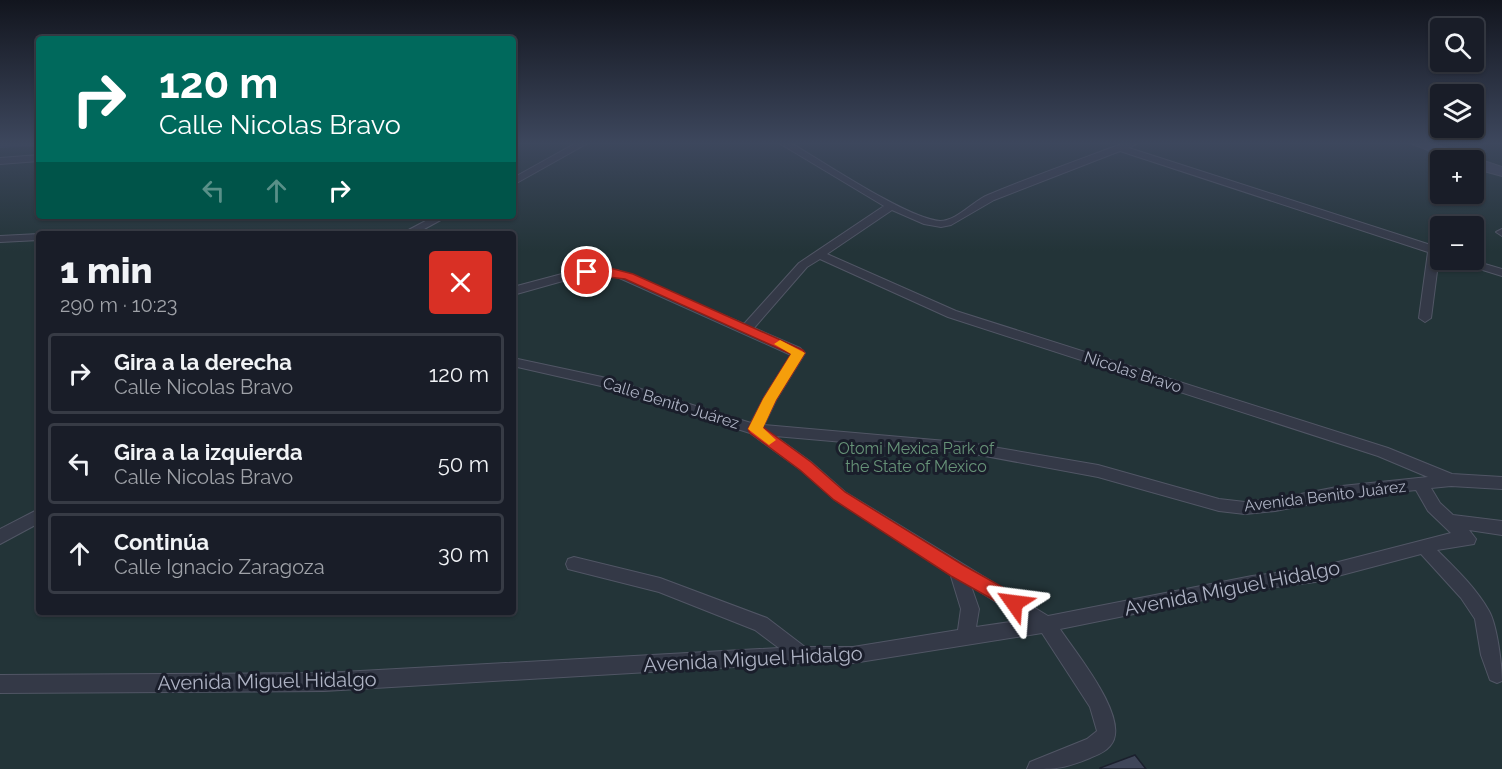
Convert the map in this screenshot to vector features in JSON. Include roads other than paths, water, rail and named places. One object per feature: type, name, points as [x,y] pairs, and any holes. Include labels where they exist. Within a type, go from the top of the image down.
[{"type":"street","points":[[845,179],[891,206],[930,223],[953,222],[967,210],[990,198],[1041,179]]},
{"type":"street","points":[[1214,179],[1430,249]]},
{"type":"street","points":[[746,329],[803,265],[891,206]]},
{"type":"street","points":[[412,231],[437,219]]},
{"type":"street","points":[[0,238],[36,237]]},
{"type":"street","name":"Nicolas Bravo","points":[[818,254],[952,314],[1383,452],[1451,480]]},
{"type":"street","points":[[1484,267],[1502,273]]},
{"type":"street","points":[[1425,318],[1434,270]]},
{"type":"street","points":[[516,290],[570,274],[594,271],[617,273],[799,353],[770,399],[755,429],[806,466],[840,496],[957,570],[998,592],[1046,624],[1097,701],[1104,716],[1107,731],[1104,739],[1094,746],[1038,769]]},
{"type":"street","name":"Calle Benito Juárez","points":[[516,363],[602,382],[755,429],[969,447],[1098,471],[1219,505]]},
{"type":"street","name":"Avenida Benito Juárez","points":[[1219,505],[1245,508],[1265,506],[1342,492],[1451,480],[1502,483]]},
{"type":"street","name":"Avenida Miguel Hidalgo","points":[[0,684],[324,682],[802,655],[853,656],[1046,624],[1252,583],[1315,575],[1454,539],[1468,538],[1434,507],[1421,485]]},
{"type":"street","points":[[0,537],[36,517]]},
{"type":"street","points":[[1449,521],[1502,528]]},
{"type":"street","points":[[1425,548],[1467,593],[1484,617],[1490,655],[1497,674]]},
{"type":"street","points":[[574,564],[660,585],[760,624],[802,655]]},
{"type":"street","points":[[957,570],[970,609],[966,638]]},
{"type":"park label","name":"Otomi Mexica Park of the State of Mexico","points":[[916,457]]}]
